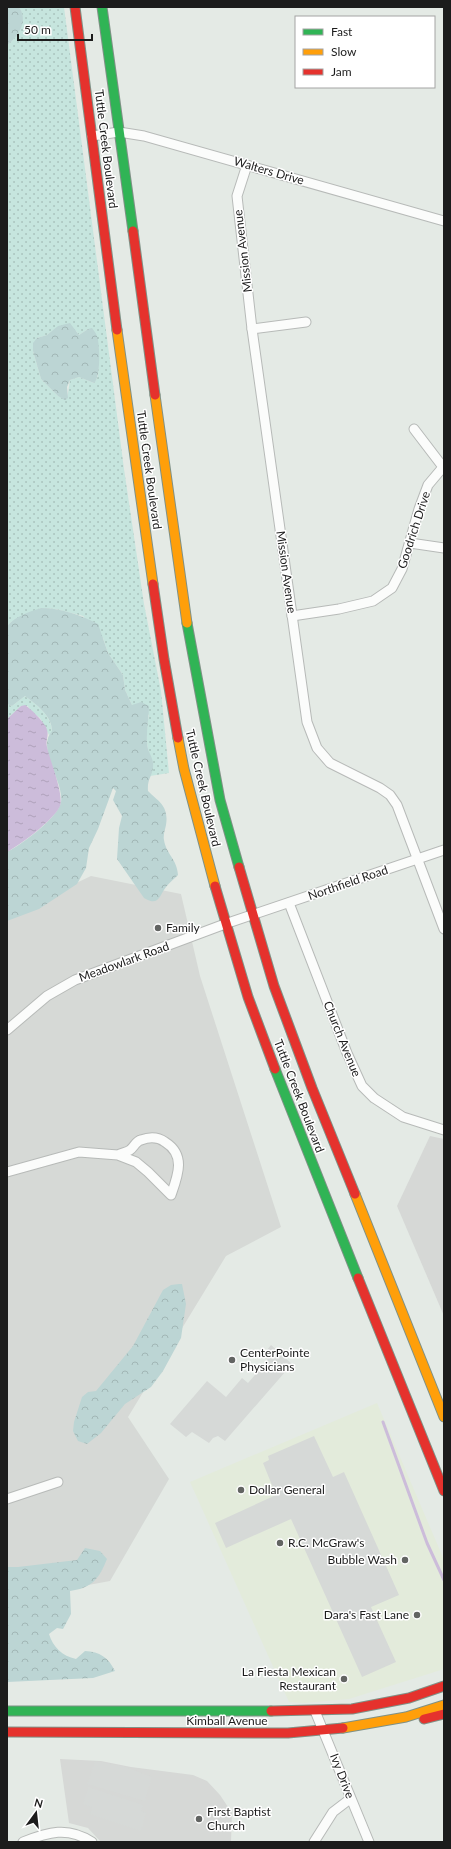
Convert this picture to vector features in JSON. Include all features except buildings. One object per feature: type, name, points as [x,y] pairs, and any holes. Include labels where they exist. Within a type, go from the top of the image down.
[{"type":"main road","name":"Tuttle Creek Boulevard","points":[[75,7],[126,399],[166,667],[184,769],[226,924],[248,997],[286,1098],[444,1491]]},
{"type":"main road","name":"Tuttle Creek Boulevard","points":[[102,7],[190,647],[220,800],[252,915],[274,986],[312,1088],[444,1417]]},
{"type":"main road","name":"Kimball Avenue","points":[[7,1711],[314,1711],[369,1707],[409,1698],[444,1686]]},
{"type":"main road","name":"Kimball Avenue","points":[[7,1732],[288,1733],[324,1730],[399,1719],[444,1705]]},
{"type":"main road","points":[[399,1719],[421,1720],[444,1714]]},
{"type":"street","name":"Walters Drive","points":[[92,136],[119,132],[144,136],[444,221]]},
{"type":"street","name":"Mission Avenue","points":[[246,165],[237,196],[252,328],[307,722],[313,741],[330,763],[380,788],[390,795],[402,814],[444,929]]},
{"type":"street","points":[[252,328],[306,322]]},
{"type":"street","points":[[414,429],[444,467]]},
{"type":"street","name":"Goodrich Drive","points":[[292,616],[339,609],[373,601],[392,588],[402,569],[419,509],[428,485],[444,467]]},
{"type":"street","points":[[410,543],[444,548]]},
{"type":"street","name":"Northfield Road","points":[[252,915],[444,850]]},
{"type":"street","name":"Church Avenue","points":[[289,903],[349,1059],[362,1086],[374,1098],[403,1118],[444,1130]]},
{"type":"street","name":"Meadowlark Road","points":[[7,1030],[47,996],[75,980],[252,915]]},
{"type":"street","points":[[7,1172],[79,1152],[118,1155],[136,1162],[172,1195],[178,1176],[179,1161],[178,1154],[170,1145],[155,1138],[149,1138],[140,1140],[129,1150],[118,1155]]},
{"type":"street","points":[[7,1499],[58,1482]]},
{"type":"street","name":"Ivy Drive","points":[[314,1711],[324,1730],[350,1799],[369,1842]]},
{"type":"street","points":[[314,1842],[333,1812],[350,1799]]},
{"type":"street","points":[[23,1842],[47,1833],[67,1832],[74,1832],[92,1842]]},
{"type":"shaded area","points":[[19,7],[64,7],[124,469],[144,604],[161,691],[169,773],[150,776],[152,765],[147,746],[149,715],[132,705],[125,690],[123,675],[108,653],[103,638],[83,616],[56,609],[41,608],[11,622],[7,626],[7,45],[18,33],[22,23],[22,12]],"holes":[[[55,329],[76,331],[79,335],[88,329],[99,348],[98,376],[94,383],[79,377],[70,380],[67,399],[58,396],[41,379],[33,351],[37,338],[47,335]]]},
{"type":"shaded area","points":[[25,696],[39,707],[47,716],[52,732],[49,735],[40,718],[29,710],[28,706],[21,706],[7,719],[7,704],[12,706]]},
{"type":"shaded area","points":[[91,876],[181,894],[200,976],[281,1227],[226,1256],[128,1417],[169,1479],[110,1581],[7,1600],[7,916]]},
{"type":"shaded area","points":[[430,1136],[444,1139],[444,1316],[397,1206]]},
{"type":"shaded area","points":[[271,1345],[292,1364],[225,1441],[218,1436],[213,1438],[209,1443],[192,1432],[186,1437],[170,1424],[207,1381],[226,1397],[242,1378],[248,1383],[268,1360],[263,1355]]},
{"type":"shaded area","points":[[377,1403],[444,1560],[444,1669],[349,1699],[304,1703],[289,1702],[190,1482]]},
{"type":"shaded area","points":[[314,1436],[333,1477],[344,1472],[399,1595],[371,1607],[396,1662],[362,1677],[291,1519],[226,1548],[215,1523],[276,1495],[263,1463],[269,1460],[268,1456]]},
{"type":"shaded area","points":[[60,1759],[101,1761],[131,1767],[193,1775],[207,1781],[220,1795],[232,1813],[231,1842],[101,1842],[88,1828],[69,1823]]},
{"type":"shaded area","points":[[95,1761],[126,1767],[152,1777],[145,1801],[87,1784]]},
{"type":"shaded area","points":[[88,1787],[143,1805],[141,1811],[146,1813],[141,1831],[90,1814],[92,1807],[83,1804]]},
{"type":"green space","points":[[7,7],[19,7],[23,18],[21,28],[15,38],[7,45]]},
{"type":"green space","points":[[70,323],[79,335],[92,328],[96,333],[99,346],[99,368],[98,375],[94,383],[79,377],[70,380],[67,387],[68,398],[65,400],[58,396],[41,379],[33,351],[33,343],[37,338],[47,335],[58,326]]},
{"type":"green space","points":[[41,608],[56,609],[71,613],[98,624],[108,653],[123,675],[125,690],[132,705],[141,702],[149,706],[147,744],[153,764],[148,784],[148,791],[165,809],[167,819],[164,840],[165,845],[176,865],[178,875],[167,886],[156,901],[144,898],[117,859],[119,828],[122,816],[113,800],[116,791],[113,788],[98,829],[89,848],[86,868],[77,884],[39,909],[7,921],[7,852],[46,823],[53,816],[61,802],[59,785],[47,747],[48,738],[52,731],[47,716],[25,696],[12,706],[7,704],[7,626],[19,617]]},
{"type":"green space","points":[[182,1284],[186,1304],[181,1338],[163,1371],[151,1387],[125,1404],[101,1433],[87,1444],[78,1441],[73,1431],[74,1422],[82,1397],[88,1392],[96,1391],[133,1346],[163,1290],[171,1285]]},
{"type":"green space","points":[[85,1548],[100,1551],[107,1559],[101,1572],[94,1581],[84,1588],[70,1591],[71,1614],[63,1629],[57,1628],[49,1634],[56,1647],[66,1656],[76,1659],[85,1651],[99,1654],[109,1662],[115,1671],[93,1678],[7,1682],[7,1567],[77,1560]]},
{"type":"water","points":[[25,705],[42,721],[46,727],[48,733],[47,747],[61,801],[57,812],[44,825],[20,844],[7,852],[7,719],[21,706]]},
{"type":"waterway","points":[[383,1422],[427,1543],[444,1580]]},
{"type":"traffic: fast","points":[[102,7],[133,231]]},
{"type":"traffic: fast","points":[[187,623],[220,800],[239,867]]},
{"type":"traffic: fast","points":[[275,1069],[358,1278]]},
{"type":"traffic: fast","points":[[7,1711],[271,1711]]},
{"type":"traffic: slow","points":[[117,330],[153,584]]},
{"type":"traffic: slow","points":[[155,395],[187,623]]},
{"type":"traffic: slow","points":[[178,738],[184,769],[215,886]]},
{"type":"traffic: slow","points":[[355,1194],[444,1417]]},
{"type":"traffic: slow","points":[[343,1728],[406,1717],[444,1705]]},
{"type":"traffic: jam","points":[[75,7],[117,330]]},
{"type":"traffic: jam","points":[[133,231],[155,395]]},
{"type":"traffic: jam","points":[[153,584],[178,738]]},
{"type":"traffic: jam","points":[[239,867],[274,986],[312,1088],[355,1194]]},
{"type":"traffic: jam","points":[[215,886],[248,997],[275,1069]]},
{"type":"traffic: jam","points":[[358,1278],[444,1491]]},
{"type":"traffic: jam","points":[[271,1711],[352,1709],[409,1698],[444,1686]]},
{"type":"traffic: jam","points":[[424,1719],[444,1714]]},
{"type":"traffic: jam","points":[[7,1732],[288,1733],[343,1728]]},
{"type":"place","name":"Family","points":[[158,928]]},
{"type":"place","name":"CenterPointe Physicians","points":[[232,1360]]},
{"type":"place","name":"Dollar General","points":[[241,1490]]},
{"type":"place","name":"R.C. McGraw's","points":[[280,1543]]},
{"type":"place","name":"Bubble Wash","points":[[405,1560]]},
{"type":"place","name":"Dara's Fast Lane","points":[[417,1615]]},
{"type":"place","name":"La Fiesta Mexican Restaurant","points":[[344,1679]]},
{"type":"place","name":"First Baptist Church","points":[[199,1819]]}]
